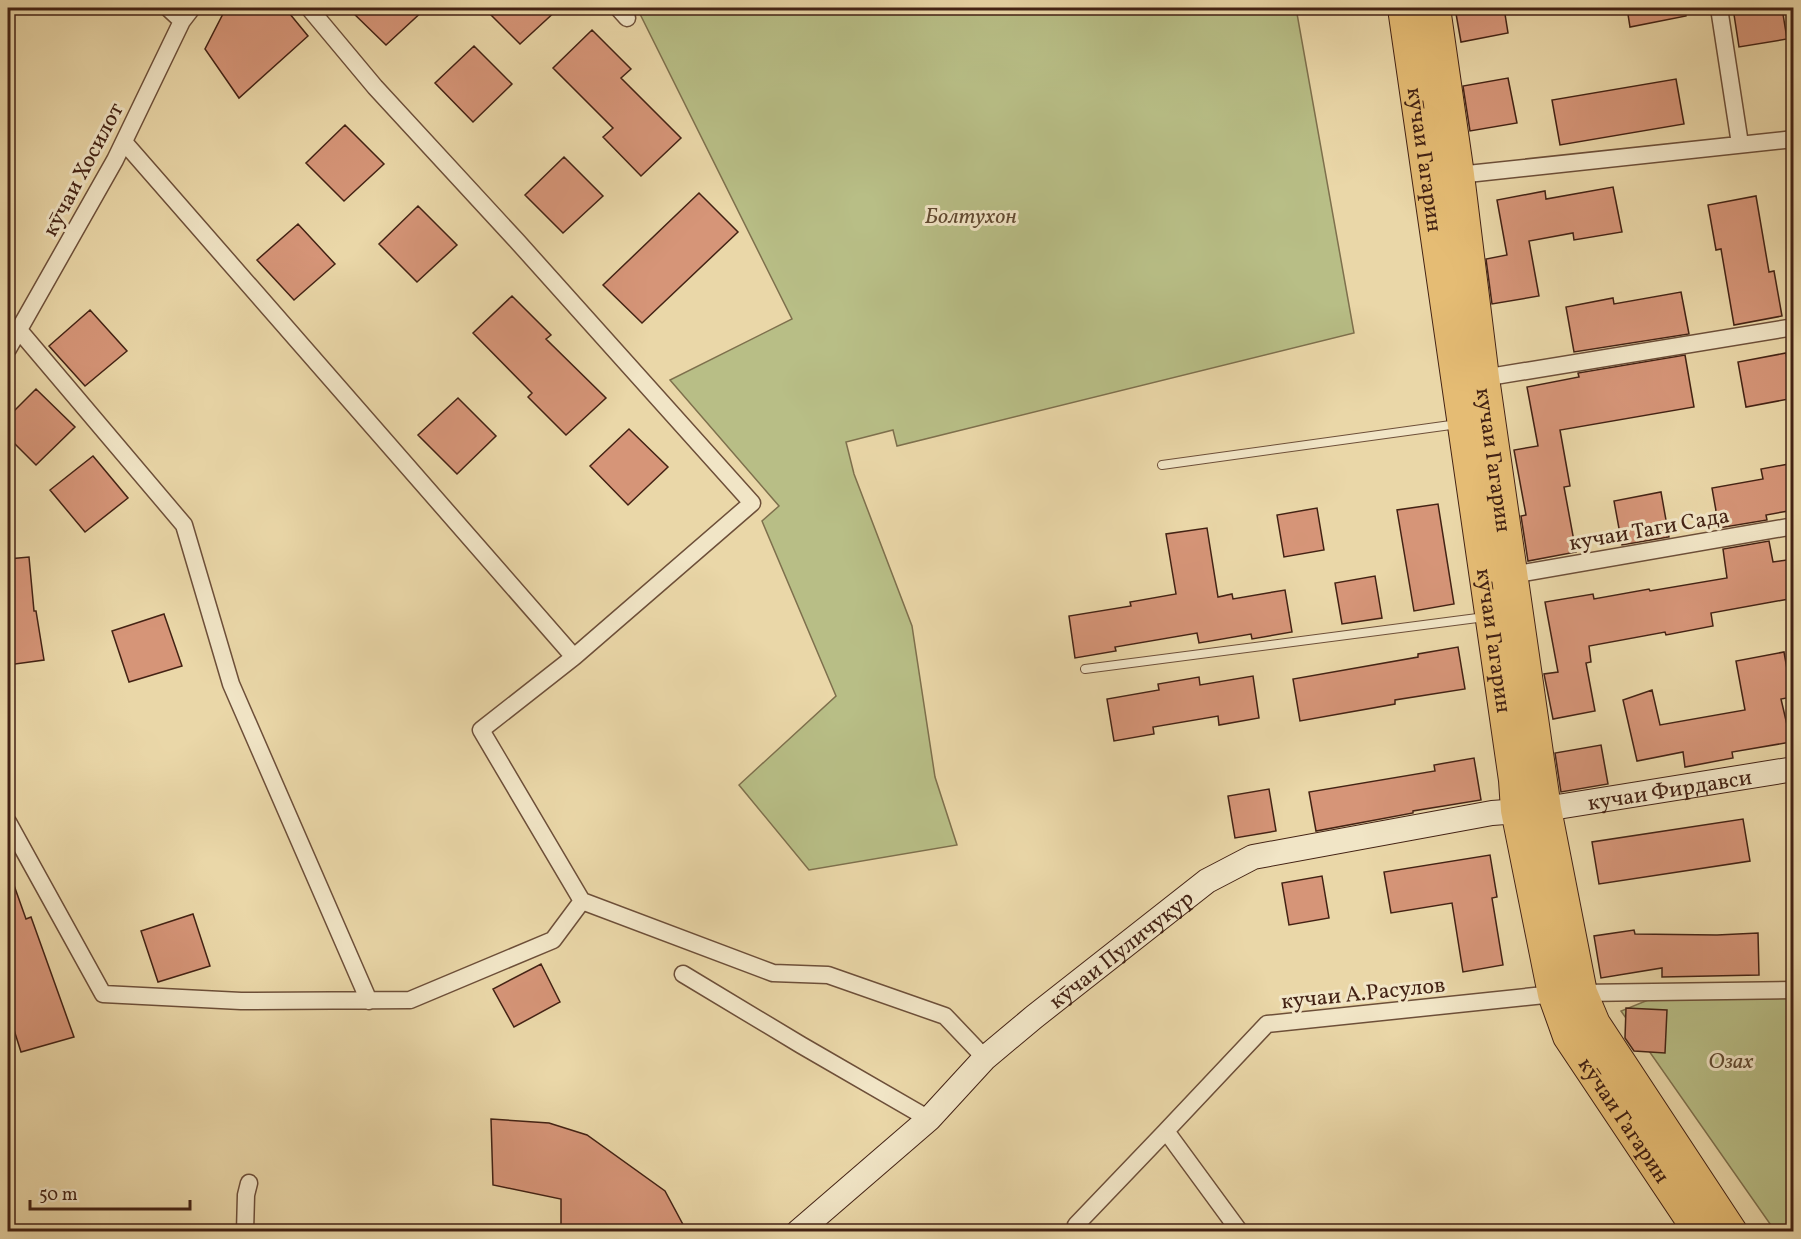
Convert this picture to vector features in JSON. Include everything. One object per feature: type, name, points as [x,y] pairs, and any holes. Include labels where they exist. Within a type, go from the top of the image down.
[{"type":"highway","name":"кӯчаи Гагарин","points":[[1404,8],[1515,780],[1531,810],[1568,994],[1569,1036],[1700,1232]]},
{"type":"highway","name":"кӯчаи Гагарин","points":[[1434,8],[1458,175]]},
{"type":"highway","name":"кучаи Гагарин","points":[[1458,175],[1483,378],[1512,575],[1531,810]]},
{"type":"highway","name":"кӯчаи Гагарин","points":[[1568,994],[1594,1024],[1731,1232]]},
{"type":"street","points":[[168,8],[187,14]]},
{"type":"street","points":[[309,8],[375,87],[752,503],[574,657],[482,730],[582,901],[773,973],[828,975],[945,1016],[985,1058]]},
{"type":"street","points":[[1719,8],[1740,144]]},
{"type":"street","name":"кӯчаи Хосилот","points":[[8,349],[124,142],[187,14]]},
{"type":"street","points":[[1458,175],[1794,139]]},
{"type":"street","points":[[124,142],[574,657]]},
{"type":"street","points":[[1483,378],[1794,327]]},
{"type":"street","points":[[18,329],[184,525],[231,684],[369,1000]]},
{"type":"street","name":"кучаи Таги Сада","points":[[1512,575],[1794,526]]},
{"type":"street","name":"кучаи Фирдавси","points":[[1531,810],[1794,769]]},
{"type":"street","name":"кӯчаи Пуличуқур","points":[[798,1232],[929,1119],[985,1058],[1208,881],[1253,857],[1492,813],[1531,810]]},
{"type":"street","points":[[8,822],[103,994],[241,1001],[410,1000],[553,940],[582,901]]},
{"type":"street","points":[[683,974],[929,1119]]},
{"type":"street","name":"кучаи А.Расулов","points":[[1077,1225],[1266,1024],[1568,994],[1794,990]]},
{"type":"street","points":[[1166,1131],[1240,1232]]},
{"type":"street","points":[[245,1232],[246,1195],[249,1183]]},
{"type":"lane","points":[[1162,465],[1465,423]]},
{"type":"lane","points":[[1085,669],[1492,616]]},
{"type":"green space","name":"Болтухон","points":[[637,8],[1296,8],[1354,333],[897,446],[893,430],[846,442],[854,474],[912,626],[935,777],[957,845],[809,870],[739,785],[836,696],[762,521],[779,506],[670,380],[792,319]]},
{"type":"green space","name":"Озах","points":[[1658,996],[1793,996],[1793,1231],[1775,1231],[1621,1011]]},
{"type":"building","points":[[226,8],[285,8],[308,36],[239,98],[205,49]]},
{"type":"building","points":[[348,8],[426,8],[386,45]]},
{"type":"building","points":[[484,8],[559,8],[520,44]]},
{"type":"building","points":[[1455,8],[1504,8],[1508,33],[1461,42]]},
{"type":"building","points":[[1627,8],[1685,8],[1686,16],[1630,27]]},
{"type":"building","points":[[1733,8],[1782,8],[1787,39],[1739,47]]},
{"type":"building","points":[[592,30],[631,69],[621,78],[681,138],[641,176],[603,137],[613,128],[553,68]]},
{"type":"building","points":[[474,46],[512,84],[473,122],[435,83]]},
{"type":"building","points":[[1508,78],[1517,123],[1470,131],[1463,86]]},
{"type":"building","points":[[1676,79],[1684,124],[1560,145],[1552,100]]},
{"type":"building","points":[[345,125],[384,164],[344,201],[306,163]]},
{"type":"building","points":[[564,157],[603,196],[563,233],[525,195]]},
{"type":"building","points":[[1613,187],[1622,232],[1574,240],[1573,233],[1529,241],[1539,296],[1492,304],[1486,259],[1507,255],[1497,200],[1545,191],[1546,199]]},
{"type":"building","points":[[699,193],[738,232],[642,323],[603,285]]},
{"type":"building","points":[[1756,196],[1769,272],[1774,271],[1782,316],[1734,325],[1721,249],[1716,250],[1708,205]]},
{"type":"building","points":[[418,206],[457,245],[417,282],[379,244]]},
{"type":"building","points":[[298,224],[335,264],[294,300],[257,260]]},
{"type":"building","points":[[1681,292],[1689,334],[1574,352],[1566,307],[1613,298],[1614,304]]},
{"type":"building","points":[[512,296],[551,335],[546,339],[606,398],[566,435],[528,397],[532,393],[473,333]]},
{"type":"building","points":[[90,310],[127,351],[85,386],[49,346]]},
{"type":"building","points":[[1786,353],[1794,398],[1746,407],[1738,362]]},
{"type":"building","points":[[1685,355],[1694,407],[1560,430],[1570,486],[1564,487],[1576,552],[1528,561],[1521,516],[1526,515],[1514,450],[1538,446],[1527,387],[1579,377],[1578,373]]},
{"type":"building","points":[[36,389],[75,427],[36,465],[8,437],[8,417]]},
{"type":"building","points":[[458,398],[496,436],[457,474],[418,435]]},
{"type":"building","points":[[629,429],[668,467],[628,505],[590,466]]},
{"type":"building","points":[[93,456],[128,498],[85,532],[50,490]]},
{"type":"building","points":[[1794,463],[1794,510],[1766,515],[1767,520],[1719,528],[1712,488],[1763,479],[1761,469]]},
{"type":"building","points":[[1661,492],[1669,537],[1622,545],[1614,501]]},
{"type":"building","points":[[1438,504],[1454,604],[1414,611],[1397,510]]},
{"type":"building","points":[[1317,508],[1324,550],[1284,557],[1277,515]]},
{"type":"building","points":[[1207,528],[1218,597],[1232,594],[1233,599],[1285,590],[1292,632],[1252,639],[1251,634],[1199,643],[1197,633],[1115,647],[1116,651],[1075,658],[1069,616],[1131,606],[1130,602],[1176,594],[1166,534]]},
{"type":"building","points":[[1769,541],[1773,562],[1794,559],[1794,598],[1711,613],[1713,626],[1589,646],[1591,662],[1586,663],[1595,711],[1553,719],[1544,674],[1558,672],[1545,602],[1593,594],[1594,599],[1727,578],[1723,549]]},
{"type":"building","points":[[29,557],[34,611],[36,611],[44,660],[8,665],[8,559]]},
{"type":"building","points":[[1375,576],[1382,618],[1342,624],[1335,583]]},
{"type":"building","points":[[164,614],[182,666],[129,682],[112,631]]},
{"type":"building","points":[[1458,647],[1465,689],[1395,700],[1395,704],[1300,721],[1293,679],[1418,657],[1418,654]]},
{"type":"building","points":[[1784,652],[1792,697],[1781,699],[1791,742],[1732,752],[1733,758],[1685,767],[1683,752],[1637,761],[1623,700],[1652,690],[1660,725],[1745,710],[1736,661]]},
{"type":"building","points":[[1253,676],[1259,718],[1219,725],[1218,716],[1153,727],[1154,734],[1114,741],[1107,699],[1159,690],[1158,684],[1199,677],[1200,685]]},
{"type":"building","points":[[1601,745],[1608,784],[1561,792],[1555,753]]},
{"type":"building","points":[[1474,758],[1481,800],[1316,831],[1309,792],[1435,771],[1434,765]]},
{"type":"building","points":[[1269,789],[1276,831],[1235,838],[1228,796]]},
{"type":"building","points":[[1743,819],[1750,861],[1599,884],[1592,842]]},
{"type":"building","points":[[1490,855],[1497,897],[1492,898],[1503,965],[1463,972],[1452,903],[1391,913],[1384,872]]},
{"type":"building","points":[[8,874],[10,874],[26,919],[31,917],[74,1037],[21,1052],[8,1011]]},
{"type":"building","points":[[1322,876],[1329,918],[1289,925],[1282,883]]},
{"type":"building","points":[[193,914],[210,966],[158,982],[141,931]]},
{"type":"building","points":[[1634,930],[1635,934],[1758,933],[1759,975],[1662,977],[1662,968],[1601,978],[1594,936]]},
{"type":"building","points":[[541,964],[560,1002],[514,1027],[493,989]]},
{"type":"building","points":[[1626,1008],[1667,1010],[1665,1053],[1634,1051],[1625,1038]]},
{"type":"building","points":[[491,1119],[549,1123],[587,1135],[665,1191],[687,1232],[561,1232],[561,1199],[493,1185]]}]
